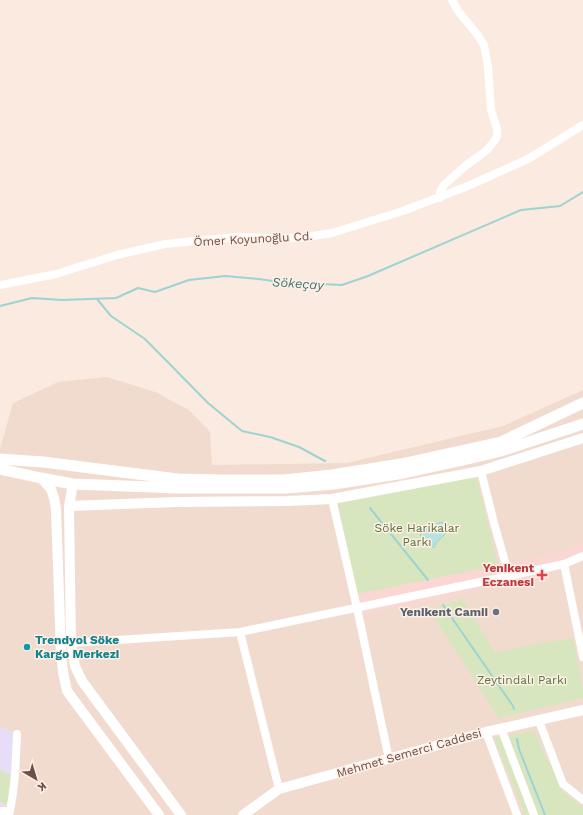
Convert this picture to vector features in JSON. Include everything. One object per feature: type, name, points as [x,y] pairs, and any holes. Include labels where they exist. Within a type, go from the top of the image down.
[{"type":"main road","points":[[0,458],[184,479],[284,480],[332,476],[401,464],[501,442],[583,403]]},
{"type":"main road","points":[[0,469],[73,484],[219,488],[286,488],[334,484],[404,473],[501,451],[583,424]]},
{"type":"main road","points":[[41,478],[43,462]]},
{"type":"main road","points":[[73,484],[76,466]]},
{"type":"street","points":[[440,198],[440,192],[444,185],[464,167],[487,150],[497,136],[497,129],[491,110],[488,67],[484,45],[458,11],[452,0]]},
{"type":"street","name":"Ömer Koyunoğlu Cd.","points":[[0,285],[56,274],[117,255],[164,244],[236,237],[300,238],[332,233],[404,211],[468,186],[528,159],[583,125]]},
{"type":"street","points":[[69,506],[177,502],[332,500],[482,471],[583,438]]},
{"type":"street","points":[[482,471],[494,523],[509,576]]},
{"type":"street","points":[[41,478],[51,488],[56,509],[61,653],[67,691],[159,815]]},
{"type":"street","points":[[73,484],[69,506],[71,643],[75,666],[82,681],[182,815]]},
{"type":"street","points":[[332,500],[357,608],[389,759]]},
{"type":"street","points":[[71,643],[240,632],[564,564],[583,556]]},
{"type":"street","points":[[564,564],[583,657]]},
{"type":"street","points":[[240,632],[279,789]]},
{"type":"street","points":[[67,691],[80,676]]},
{"type":"street","name":"Mehmet Semerci Caddesi","points":[[243,815],[279,789],[501,728],[539,721],[583,710]]},
{"type":"street","points":[[539,721],[563,784],[583,800]]},
{"type":"street","points":[[501,728],[534,815]]},
{"type":"street","points":[[486,732],[517,815]]},
{"type":"street","points":[[0,810],[10,813],[15,777],[17,734]]},
{"type":"shaded area","points":[[107,377],[155,392],[189,410],[210,432],[212,465],[347,463],[503,426],[583,390],[583,815],[0,815],[0,806],[11,806],[17,735],[0,727],[0,449],[13,403],[58,382]]},
{"type":"shaded area","points":[[583,542],[583,563],[565,570],[362,615],[357,594],[506,564],[562,551]]},
{"type":"shaded area","points":[[0,727],[17,734],[12,806],[0,806]]},
{"type":"green space","name":"Söke Harikalar Parkı","points":[[471,476],[477,479],[497,562],[493,566],[357,594],[338,504]]},
{"type":"green space","name":"Zeytindalı Parkı","points":[[463,599],[495,653],[530,645],[573,638],[583,689],[583,698],[499,718],[429,610]]},
{"type":"green space","points":[[534,731],[562,791],[583,808],[583,815],[525,815],[494,738]]},
{"type":"green space","points":[[0,770],[15,777],[12,806],[0,802]]},
{"type":"water","points":[[443,522],[449,526],[449,530],[436,543],[434,548],[420,535],[423,530]]},
{"type":"waterway","name":"Sökeçay","points":[[0,306],[32,298],[62,300],[116,298],[138,288],[155,292],[189,280],[225,276],[292,284],[342,285],[368,276],[521,210],[560,206],[583,192]]},
{"type":"waterway","points":[[97,299],[111,316],[145,339],[208,403],[242,431],[270,437],[299,447],[325,461]]},
{"type":"waterway","points":[[370,508],[428,580]]},
{"type":"waterway","points":[[443,605],[514,709]]},
{"type":"waterway","points":[[517,739],[519,749],[545,815]]},
{"type":"place","name":"Yenikent Eczanesi","points":[[542,575]]},
{"type":"place","name":"Yenikent Camii","points":[[496,612]]},
{"type":"place","name":"Trendyol Söke Kargo Merkezi","points":[[27,647]]}]
